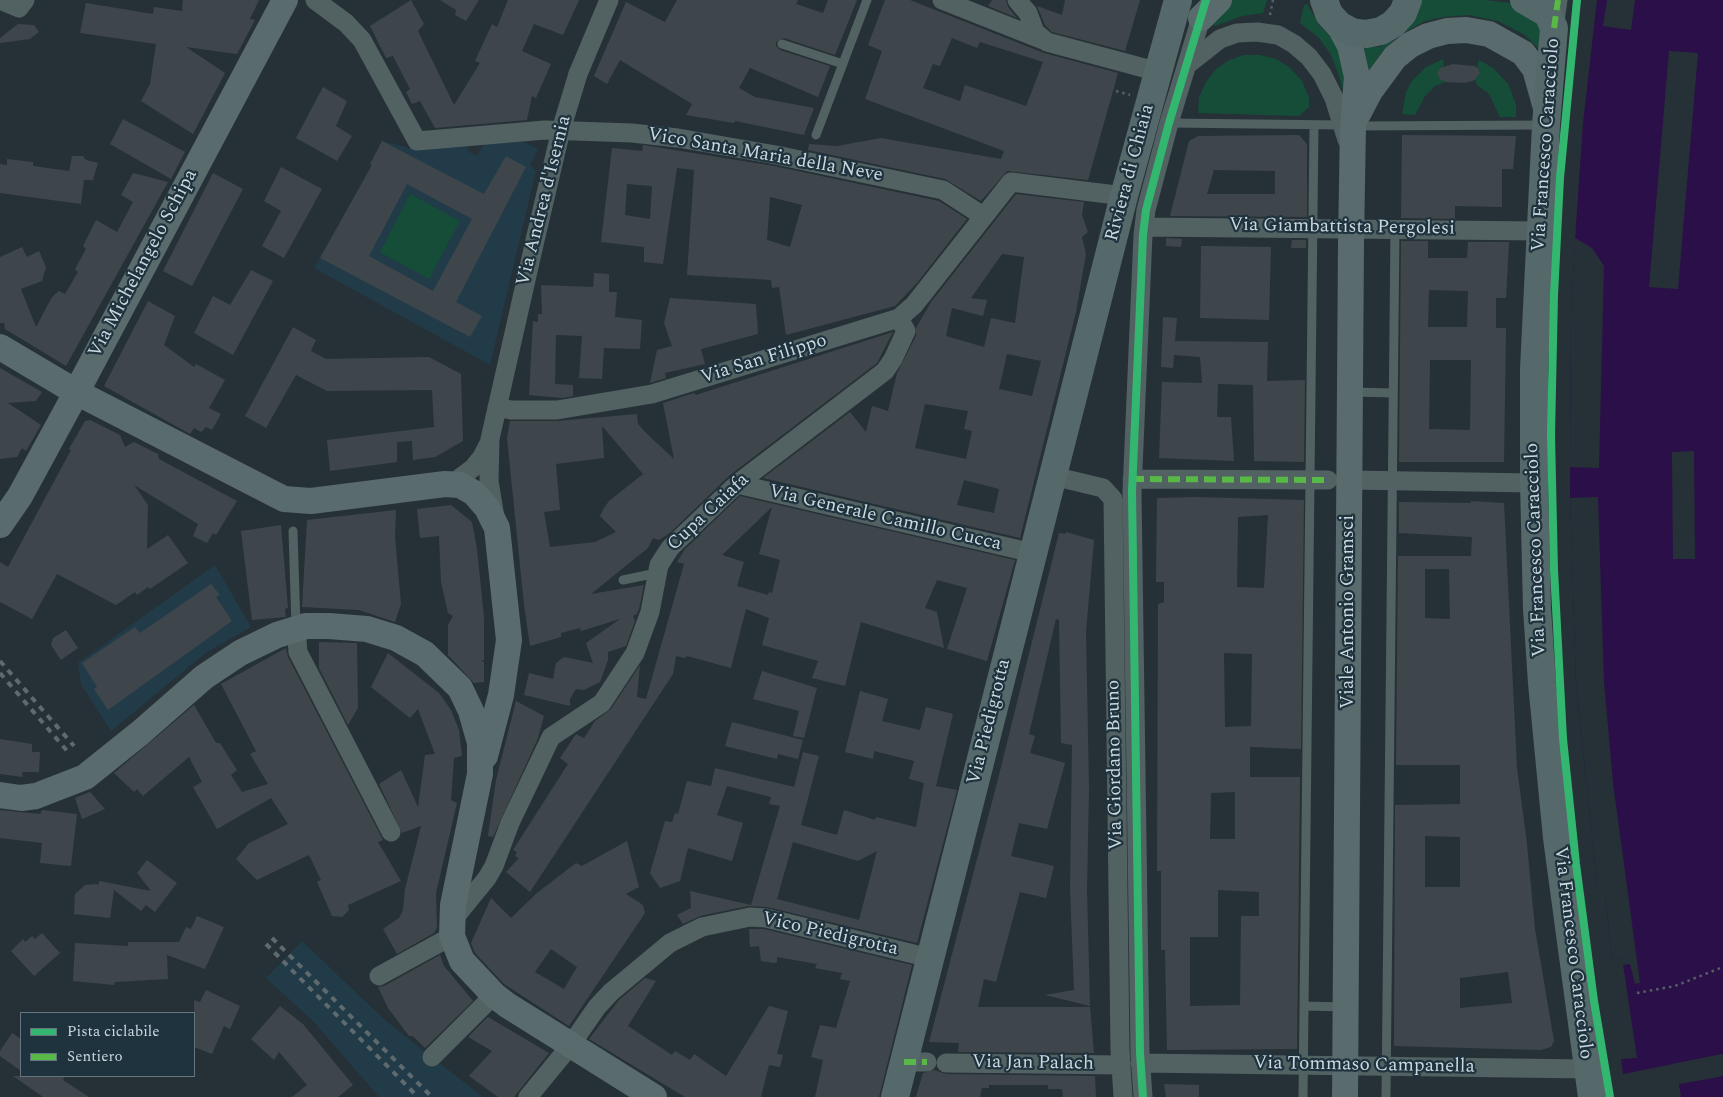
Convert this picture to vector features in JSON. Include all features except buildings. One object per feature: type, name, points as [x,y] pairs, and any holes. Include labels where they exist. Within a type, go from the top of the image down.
[{"type":"main road","name":"Riviera di Chiaia","points":[[1086,347],[1134,212],[1159,72],[1178,0]]},
{"type":"main road","points":[[1327,10],[1352,32],[1366,34],[1381,31],[1393,24],[1403,13],[1408,0]]},
{"type":"main road","points":[[1524,0],[1548,14],[1554,28]]},
{"type":"main road","name":"Via Francesco Caracciolo","points":[[1554,28],[1547,119],[1534,369],[1537,609],[1543,701],[1557,838],[1592,1097]]},
{"type":"main road","name":"Via Piedigrotta","points":[[895,1097],[915,1062],[930,958],[1086,347]]},
{"type":"street","points":[[0,0],[18,8],[25,0]]},
{"type":"street","name":"Via Michelangelo Schipa","points":[[0,525],[20,496],[285,0]]},
{"type":"street","name":"Vico Santa Maria della Neve","points":[[315,0],[346,23],[362,40],[417,141],[545,130],[632,133],[678,138],[776,155],[943,190],[982,216]]},
{"type":"street","name":"Via Andrea d'Isernia","points":[[490,439],[562,130],[578,74],[608,0]]},
{"type":"street","points":[[942,0],[1043,40],[1159,72]]},
{"type":"street","points":[[1017,0],[1028,13],[1035,32],[1043,40]]},
{"type":"street","name":"Via Francesco Caracciolo","points":[[1554,28],[1558,0]]},
{"type":"street","points":[[1142,1097],[1132,479],[1134,212],[1169,123],[1208,6]]},
{"type":"street","name":"Viale Antonio Gramsci","points":[[1327,10],[1350,46],[1357,77],[1348,126],[1352,158],[1350,392],[1329,480],[1346,1007],[1345,1097]]},
{"type":"street","points":[[1348,126],[1370,91],[1396,57],[1410,45],[1428,36],[1446,31],[1466,30],[1489,34],[1523,53],[1535,69],[1547,119]]},
{"type":"street","points":[[1187,65],[1220,39],[1237,33],[1256,32],[1278,36],[1294,44],[1310,57],[1322,74],[1348,126]]},
{"type":"street","name":"Via Giambattista Pergolesi","points":[[982,216],[1013,182],[1134,212],[1313,228],[1541,231]]},
{"type":"street","name":"Via San Filippo","points":[[497,407],[511,410],[558,410],[594,406],[652,394],[899,318],[914,305],[982,216]]},
{"type":"street","name":"Cupa Caiafa","points":[[452,928],[494,866],[510,823],[551,737],[602,703],[635,652],[650,612],[657,573],[664,556],[675,542],[738,484],[885,371],[893,360],[906,331],[899,318]]},
{"type":"street","points":[[0,347],[76,392],[284,499],[311,501],[445,484],[460,485],[474,493],[487,508],[497,528]]},
{"type":"street","points":[[445,484],[457,480],[473,468],[482,457],[490,439]]},
{"type":"street","points":[[490,439],[489,481],[497,528],[509,651],[480,774],[457,885],[452,928],[462,961],[494,995],[570,1046],[654,1097]]},
{"type":"street","name":"Via Giordano Bruno","points":[[1053,476],[1104,488],[1113,499],[1123,1097]]},
{"type":"street","points":[[1132,479],[1392,480],[1534,483]]},
{"type":"street","name":"Via Generale Camillo Cucca","points":[[738,484],[1034,553]]},
{"type":"street","points":[[0,795],[21,798],[36,796],[85,777],[140,733],[204,677],[240,652],[296,628],[306,626],[351,626],[396,638],[425,654],[460,688],[473,696],[489,695],[498,687],[505,674]]},
{"type":"street","points":[[296,628],[298,652],[391,832]]},
{"type":"street","points":[[460,688],[471,711],[478,733],[482,759],[480,774]]},
{"type":"street","name":"Vico Piedigrotta","points":[[528,1097],[570,1046],[597,1007],[611,992],[670,943],[702,927],[750,917],[766,918],[930,958]]},
{"type":"street","points":[[379,976],[452,928]]},
{"type":"street","points":[[432,1056],[494,995]]},
{"type":"street","name":"Via Jan Palach","points":[[946,1063],[1121,1065]]},
{"type":"street","name":"Via Tommaso Campanella","points":[[1140,1063],[1587,1070]]},
{"type":"lane","points":[[816,135],[867,0]]},
{"type":"lane","points":[[782,44],[843,64]]},
{"type":"lane","points":[[1169,123],[1348,126],[1547,119]]},
{"type":"lane","points":[[1303,1097],[1304,1006],[1329,480],[1313,228],[1314,125]]},
{"type":"lane","points":[[1386,1097],[1395,229]]},
{"type":"lane","points":[[1350,392],[1393,394]]},
{"type":"lane","points":[[293,531],[296,628]]},
{"type":"lane","points":[[624,580],[657,573]]},
{"type":"lane","points":[[1304,1006],[1346,1007]]},
{"type":"path","points":[[1270,15],[1273,0]]},
{"type":"path","points":[[1116,91],[1130,95]]},
{"type":"path","points":[[1637,993],[1675,986],[1723,967]]},
{"type":"shaded area","points":[[1597,0],[1723,0],[1723,1054],[1623,1074],[1621,1059],[1637,1058],[1622,958],[1612,959],[1605,893],[1598,893],[1576,683],[1570,495],[1571,313],[1583,123]]},
{"type":"shaded area","points":[[382,141],[409,148],[426,144],[466,143],[469,152],[477,156],[484,144],[522,141],[538,149],[530,165],[536,171],[490,365],[314,268],[366,176]]},
{"type":"shaded area","points":[[215,565],[251,627],[207,652],[111,731],[81,684],[78,663]]},
{"type":"shaded area","points":[[302,941],[386,1021],[483,1097],[379,1097],[314,1022],[266,978]]},
{"type":"shaded area","points":[[1723,1076],[1723,1097],[1681,1097],[1679,1084]]},
{"type":"green space","points":[[1229,0],[1267,0],[1263,13],[1242,16],[1215,26],[1213,25]]},
{"type":"green space","points":[[1419,0],[1485,0],[1518,4],[1544,29],[1542,52],[1525,35],[1498,21],[1468,15],[1425,21],[1400,35]]},
{"type":"green space","points":[[1307,4],[1320,26],[1342,48],[1346,99],[1330,53],[1318,37],[1300,23],[1304,5]]},
{"type":"green space","points":[[1400,35],[1384,49],[1363,79],[1360,47],[1380,47]]},
{"type":"green space","points":[[1244,55],[1260,55],[1276,59],[1289,67],[1302,81],[1309,98],[1309,107],[1299,116],[1198,113],[1199,97],[1206,82],[1216,69],[1229,60]]},
{"type":"green space","points":[[1443,59],[1444,66],[1440,68],[1438,75],[1446,82],[1435,86],[1425,96],[1415,115],[1402,114],[1406,92],[1411,82],[1426,67]]},
{"type":"green space","points":[[1479,60],[1493,68],[1508,84],[1516,104],[1516,117],[1500,117],[1489,94],[1477,85],[1475,80],[1480,73],[1477,65]]},
{"type":"green space","points":[[410,194],[460,221],[429,279],[380,252]]},
{"type":"pier","points":[[1607,0],[1635,0],[1631,30],[1603,26]]},
{"type":"pier","points":[[1669,51],[1698,53],[1678,289],[1649,287]]},
{"type":"pier","points":[[1575,238],[1592,248],[1604,266],[1599,468],[1570,467],[1571,314]]},
{"type":"pier","points":[[1694,451],[1695,559],[1673,559],[1672,452]]},
{"type":"pier","points":[[1598,497],[1604,682],[1613,783],[1640,983],[1635,984],[1630,964],[1623,965],[1621,958],[1612,959],[1605,893],[1598,893],[1576,683],[1570,498]]},
{"type":"pier","points":[[1723,1054],[1723,1056],[1673,1066],[1672,1064]]},
{"type":"pier","points":[[1723,1074],[1723,1076],[1679,1084],[1678,1081]]},
{"type":"railway","points":[[0,661],[74,746]]},
{"type":"railway","points":[[0,673],[68,752]]},
{"type":"railway","points":[[272,938],[432,1097]]},
{"type":"railway","points":[[266,944],[418,1097]]},
{"type":"marked path","points":[[1554,28],[1558,0]]},
{"type":"marked path","points":[[1132,479],[1328,480]]},
{"type":"marked path","points":[[904,1062],[927,1062]]},
{"type":"cycle path","points":[[1143,1097],[1140,1053],[1132,492],[1143,235],[1146,210],[1169,123],[1206,0]]},
{"type":"cycle path","points":[[1577,0],[1560,178],[1554,295],[1551,435],[1554,570],[1563,739],[1576,864],[1594,1001],[1610,1097]]}]
